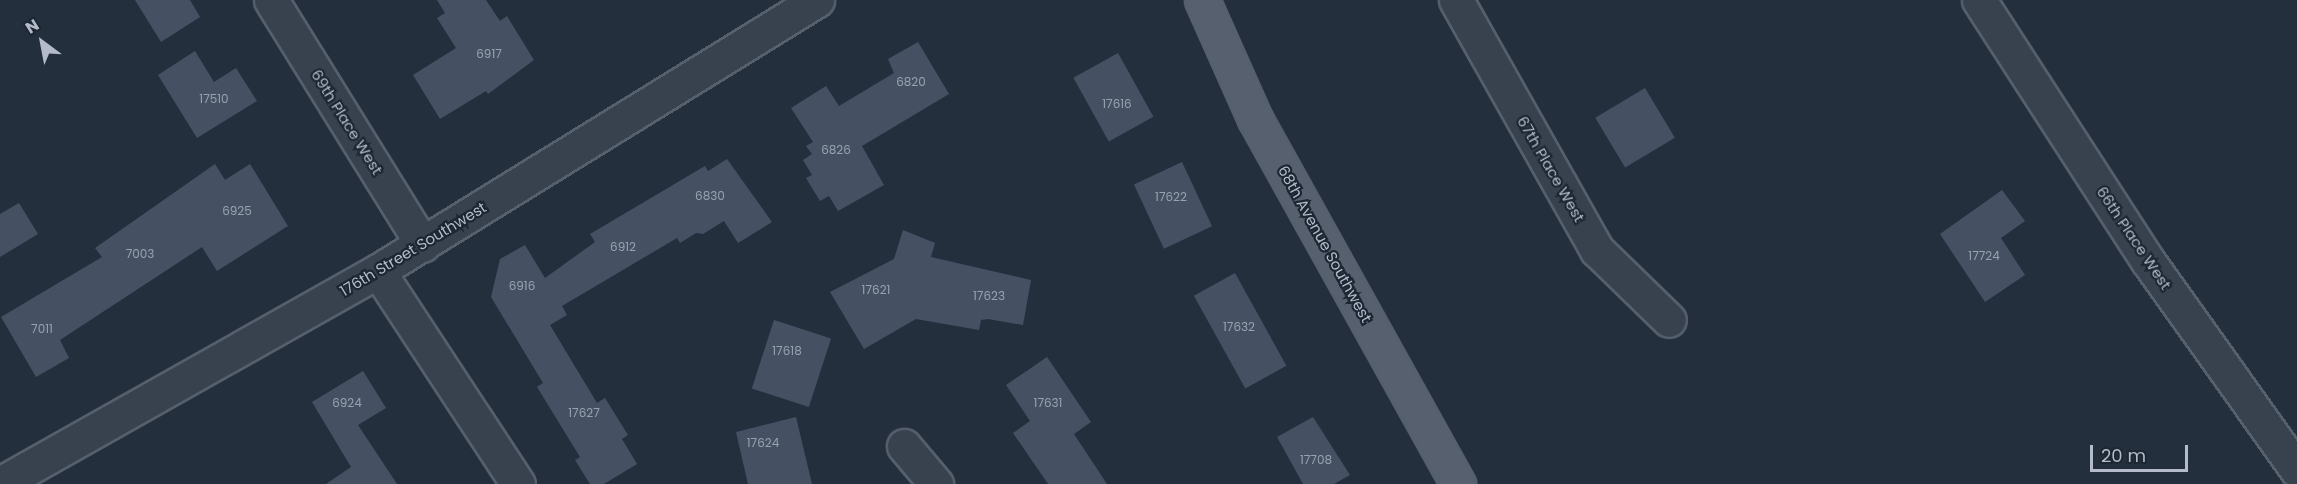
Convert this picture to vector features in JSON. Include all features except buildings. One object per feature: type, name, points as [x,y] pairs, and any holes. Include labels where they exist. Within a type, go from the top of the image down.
[{"type":"main road","name":"68th Avenue Southwest","points":[[1202,0],[1255,119],[1458,484]]},
{"type":"street","name":"69th Place West","points":[[271,0],[423,245]]},
{"type":"street","name":"176th Street Southwest","points":[[0,484],[378,272],[817,0]]},
{"type":"street","name":"67th Place West","points":[[1456,0],[1597,250],[1669,320]]},
{"type":"street","name":"66th Place West","points":[[1979,0],[2148,261],[2297,470]]},
{"type":"street","points":[[378,272],[518,484]]},
{"type":"street","points":[[904,446],[936,484]]}]
